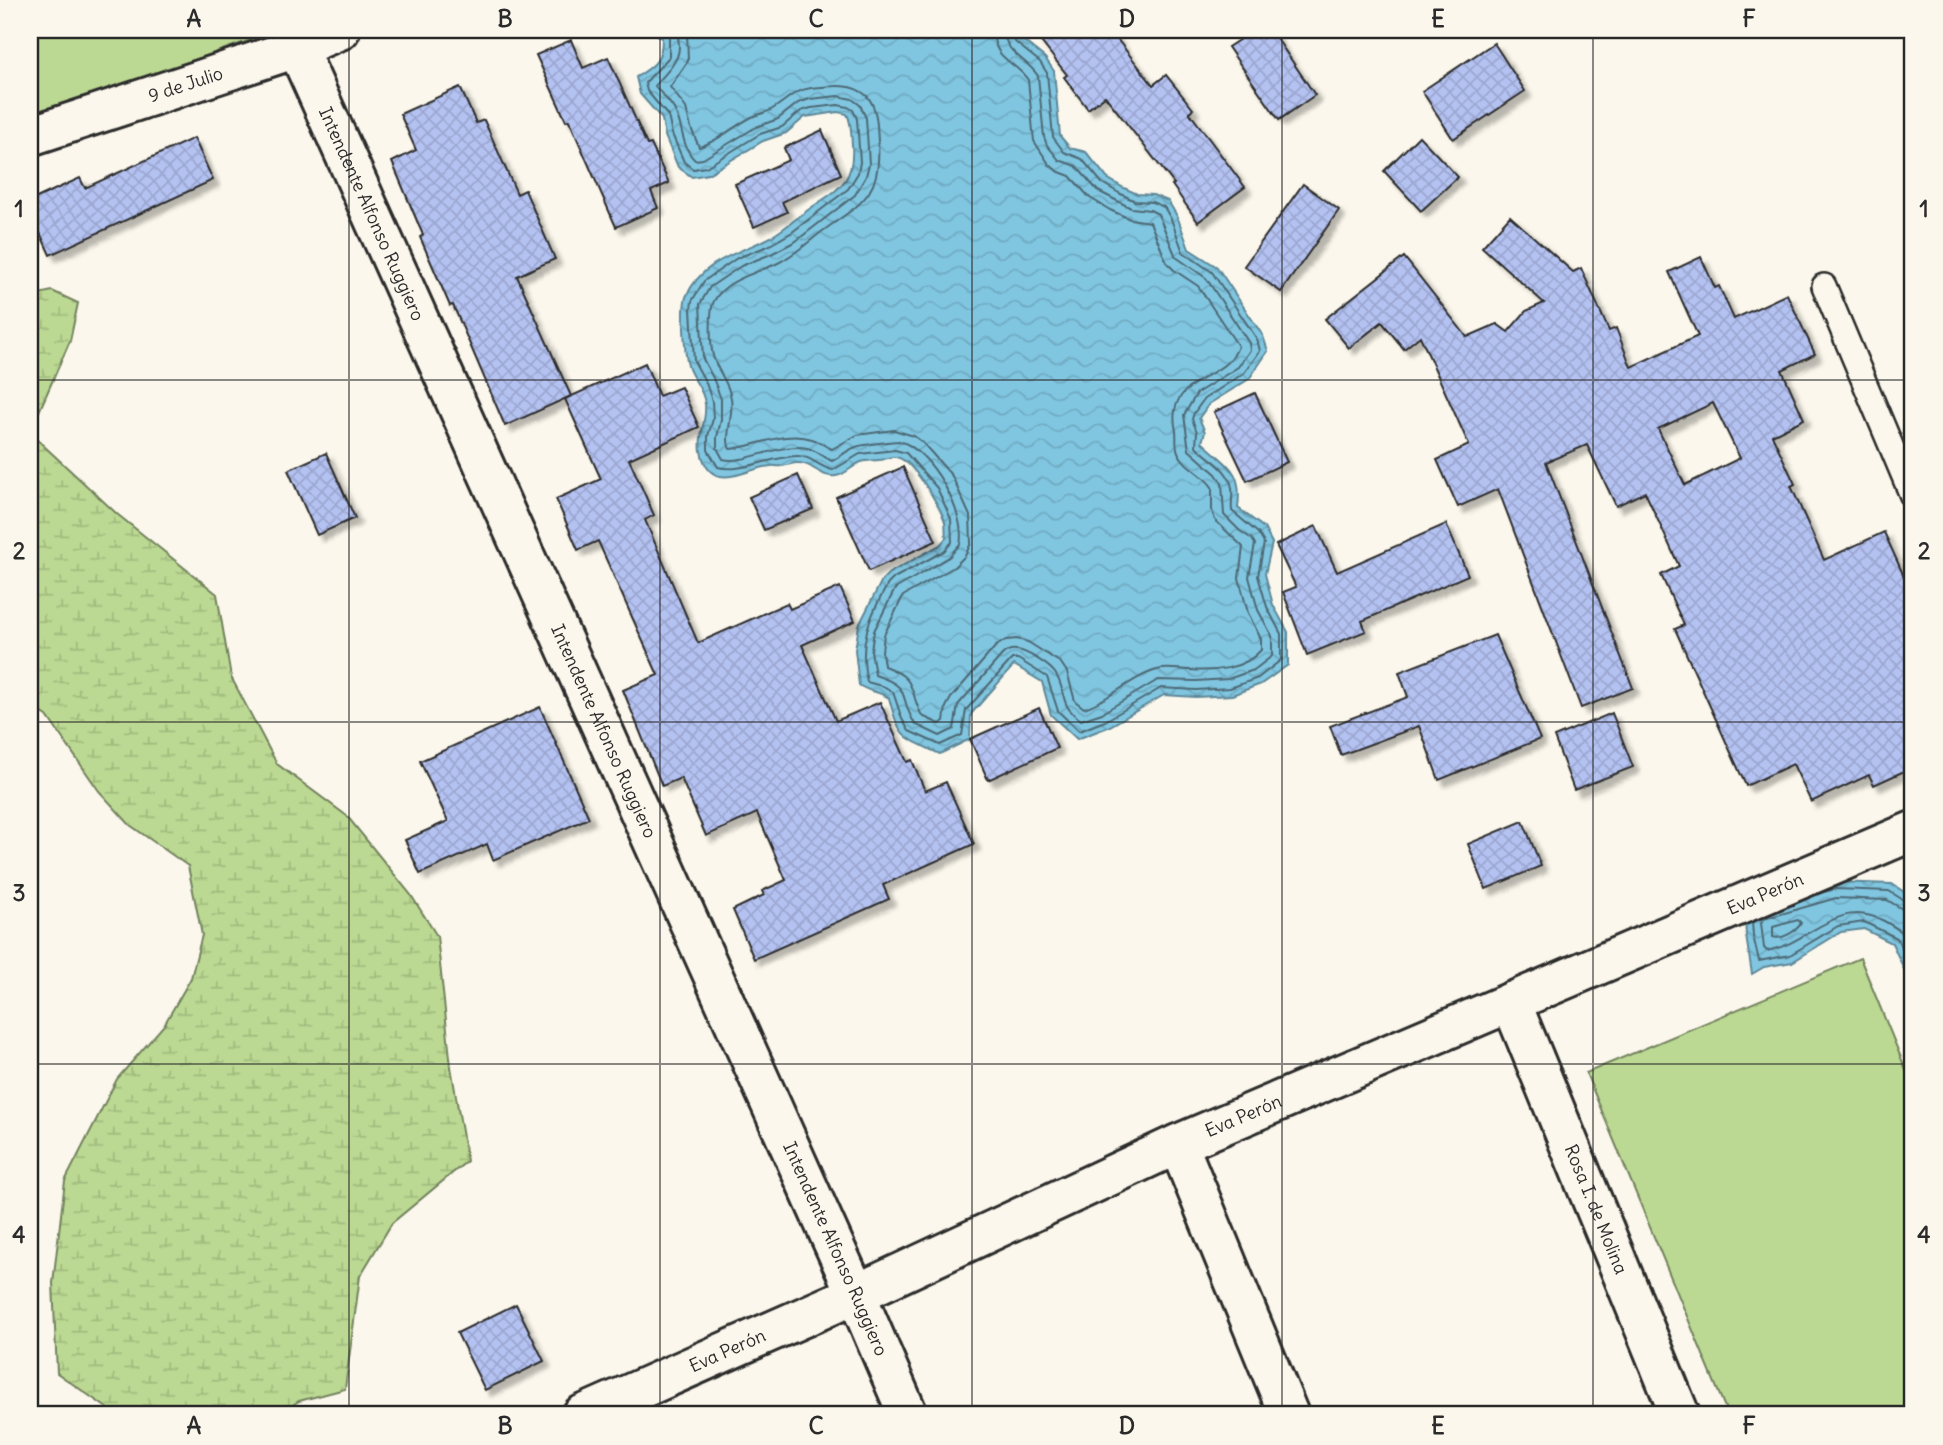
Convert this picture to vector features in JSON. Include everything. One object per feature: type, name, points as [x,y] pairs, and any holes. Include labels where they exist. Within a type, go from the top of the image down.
[{"type":"street","name":"9 de Julio","points":[[30,136],[297,48],[340,30]]},
{"type":"street","name":"Intendente Alfonso Ruggiero","points":[[297,48],[856,1293],[908,1415]]},
{"type":"street","name":"Eva Perón","points":[[582,1415],[856,1293],[1178,1144],[1913,831]]},
{"type":"street","name":"Rosa I. de Molina","points":[[1511,1002],[1680,1415]]},
{"type":"street","points":[[1178,1144],[1289,1415]]},
{"type":"lane","points":[[1824,285],[1913,498]]},
{"type":"green space","points":[[30,30],[278,30],[30,119]]},
{"type":"green space","points":[[52,291],[78,303],[70,341],[30,432],[30,296]]},
{"type":"green space","points":[[30,433],[117,514],[217,594],[231,677],[277,764],[347,816],[411,895],[437,936],[451,1067],[467,1161],[392,1223],[360,1276],[345,1389],[299,1401],[277,1415],[117,1415],[57,1373],[53,1283],[65,1181],[117,1079],[164,1025],[191,978],[202,935],[188,866],[130,825],[99,791],[47,716],[30,706]]},
{"type":"green space","points":[[1860,958],[1913,1087],[1913,1415],[1728,1415],[1586,1073]]},
{"type":"water","points":[[650,30],[1020,30],[1020,38],[1045,58],[1054,71],[1060,136],[1070,148],[1086,152],[1107,178],[1137,194],[1153,195],[1168,201],[1177,216],[1189,249],[1217,267],[1263,336],[1268,351],[1249,379],[1209,404],[1199,418],[1205,432],[1202,442],[1226,463],[1235,476],[1239,495],[1238,508],[1264,528],[1272,543],[1265,574],[1273,605],[1288,632],[1288,665],[1261,684],[1232,695],[1164,695],[1108,727],[1077,739],[1051,715],[1042,682],[1014,665],[971,714],[970,739],[940,754],[904,735],[896,722],[889,698],[859,685],[855,650],[859,625],[882,580],[889,573],[940,545],[946,538],[945,522],[938,506],[917,474],[902,459],[895,457],[861,462],[836,476],[826,475],[802,463],[772,466],[730,476],[712,473],[701,451],[704,399],[690,371],[685,346],[686,297],[700,276],[730,255],[776,234],[833,192],[846,179],[852,159],[849,118],[847,114],[838,112],[805,117],[786,133],[763,141],[708,174],[692,177],[678,167],[665,136],[662,119],[640,94],[636,77],[656,62],[662,46],[662,38]]},
{"type":"water","points":[[1834,882],[1892,884],[1913,898],[1913,995],[1892,943],[1864,929],[1841,932],[1792,962],[1764,967],[1752,974],[1745,918]]},
{"type":"building","points":[[1032,30],[1110,30],[1153,85],[1166,75],[1193,109],[1189,112],[1245,187],[1198,222],[1172,185],[1174,184],[1105,96],[1088,109],[1064,77],[1067,75]]},
{"type":"building","points":[[1254,30],[1271,30],[1315,95],[1279,120],[1228,47]]},
{"type":"building","points":[[571,40],[583,68],[608,57],[647,145],[651,144],[669,183],[651,191],[658,208],[616,227],[569,120],[566,121],[536,55]]},
{"type":"building","points":[[1494,43],[1525,91],[1453,139],[1422,91]]},
{"type":"building","points":[[460,87],[476,123],[484,120],[517,194],[525,190],[555,259],[517,276],[571,396],[505,426],[453,305],[450,306],[420,237],[423,235],[392,162],[416,150],[400,114]]},
{"type":"building","points":[[822,130],[841,174],[782,202],[787,212],[754,227],[735,184],[789,160],[784,148]]},
{"type":"building","points":[[1419,136],[1458,177],[1421,211],[1384,171]]},
{"type":"building","points":[[194,138],[213,180],[50,255],[30,211],[30,201],[80,178],[85,188]]},
{"type":"building","points":[[1303,184],[1339,210],[1281,292],[1244,266]]},
{"type":"building","points":[[1510,216],[1573,272],[1581,268],[1609,331],[1616,328],[1631,367],[1698,336],[1669,272],[1701,257],[1715,288],[1719,286],[1734,319],[1787,294],[1815,354],[1782,370],[1804,419],[1772,435],[1795,484],[1791,486],[1824,560],[1884,532],[1913,596],[1913,767],[1874,785],[1869,775],[1811,802],[1793,764],[1746,786],[1675,629],[1684,625],[1661,575],[1679,566],[1645,492],[1616,506],[1587,445],[1546,462],[1633,688],[1581,708],[1498,489],[1458,507],[1437,460],[1469,445],[1420,336],[1404,349],[1382,322],[1349,348],[1325,319],[1404,257],[1467,337],[1497,324],[1508,332],[1526,311],[1544,303],[1482,247]],"holes":[[[1713,403],[1740,458],[1685,485],[1658,429]]]},
{"type":"building","points":[[645,363],[659,396],[681,387],[699,427],[629,459],[654,515],[645,520],[698,643],[787,603],[790,609],[840,587],[855,621],[802,645],[836,721],[880,702],[907,762],[912,760],[925,791],[946,782],[974,844],[883,885],[889,899],[754,959],[733,910],[764,895],[762,891],[786,880],[757,813],[706,836],[681,778],[662,786],[623,690],[658,675],[598,541],[578,550],[556,499],[601,479],[565,399]]},
{"type":"building","points":[[1255,393],[1287,462],[1247,481],[1214,412]]},
{"type":"building","points":[[326,453],[355,518],[317,535],[288,470]]},
{"type":"building","points":[[903,467],[936,541],[869,571],[836,497]]},
{"type":"building","points":[[798,475],[813,509],[764,530],[749,497]]},
{"type":"building","points":[[1446,524],[1468,575],[1362,621],[1366,631],[1307,655],[1283,592],[1296,587],[1276,545],[1316,526],[1337,572]]},
{"type":"building","points":[[1495,635],[1540,739],[1439,780],[1419,726],[1341,755],[1330,726],[1408,697],[1399,672]]},
{"type":"building","points":[[540,707],[589,818],[493,860],[487,844],[420,874],[405,840],[448,821],[420,761]]},
{"type":"building","points":[[1039,708],[1057,748],[988,780],[970,739]]},
{"type":"building","points":[[1612,713],[1633,767],[1574,790],[1554,737]]},
{"type":"building","points":[[1523,821],[1541,866],[1486,889],[1468,844]]},
{"type":"building","points":[[516,1304],[544,1361],[485,1390],[457,1333]]}]
